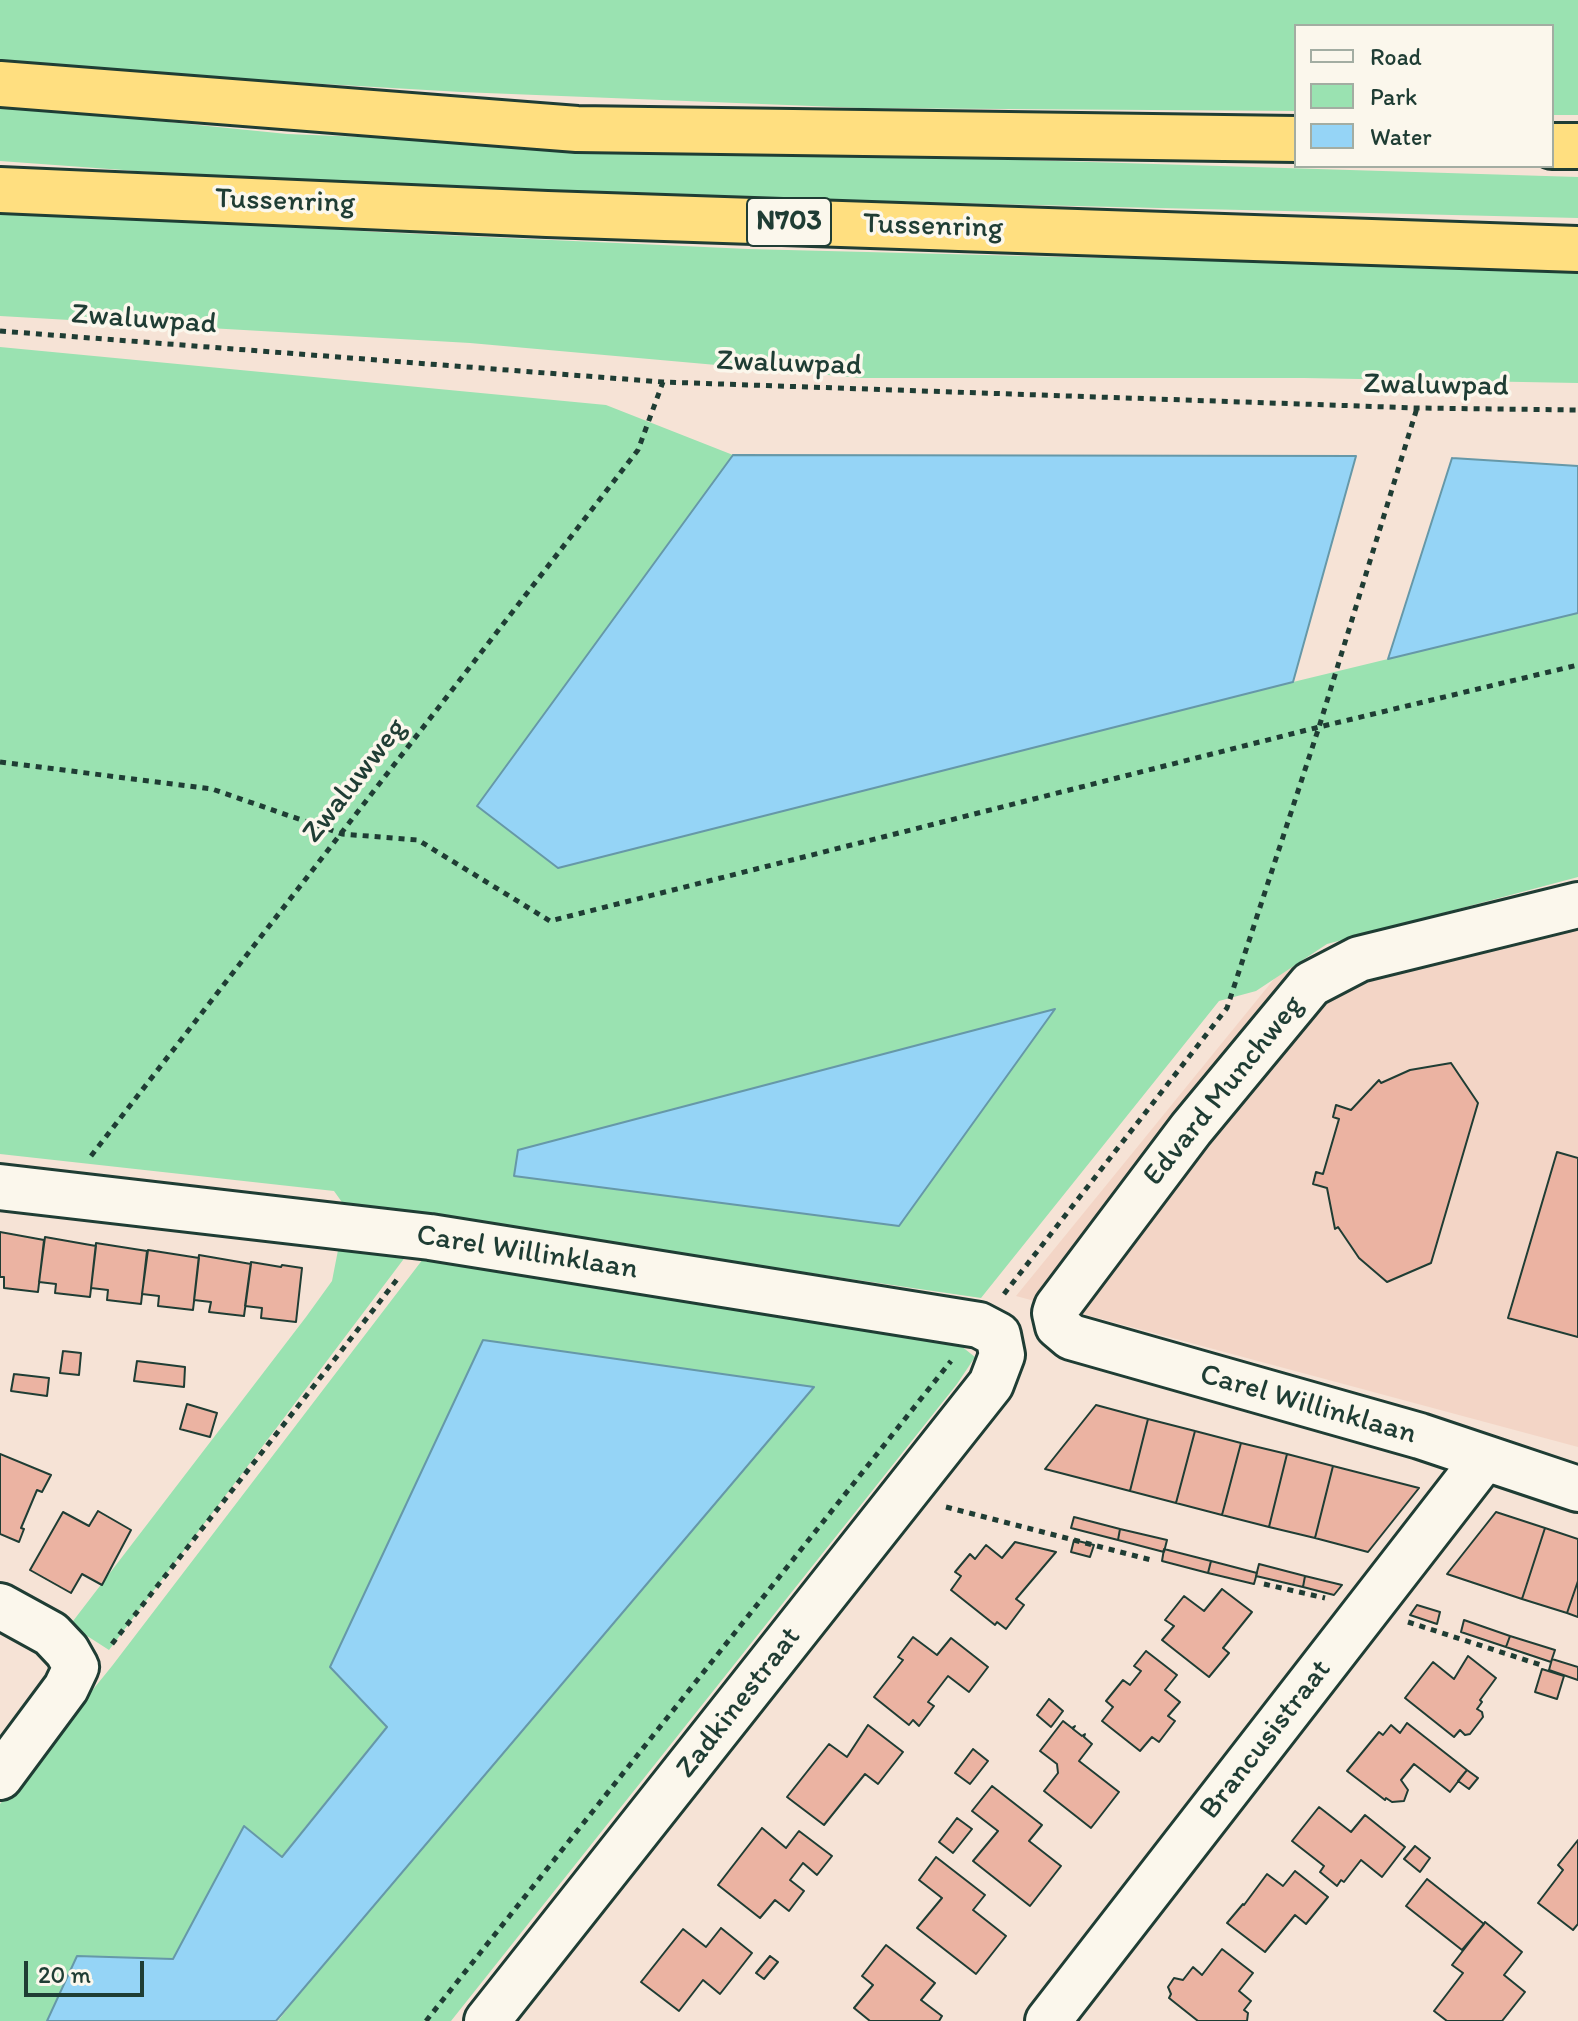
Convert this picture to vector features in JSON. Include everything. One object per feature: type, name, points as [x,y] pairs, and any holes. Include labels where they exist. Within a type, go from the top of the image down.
[{"type":"highway","points":[[0,84],[577,129],[1294,139]]},
{"type":"highway","points":[[1554,146],[1578,146]]},
{"type":"highway","name":"Tussenring","points":[[0,190],[579,215],[1578,249]]},
{"type":"street","name":"Edvard Munchweg","points":[[1057,1307],[1191,1129],[1311,984],[1359,959],[1578,905]]},
{"type":"street","name":"Carel Willinklaan","points":[[0,1187],[430,1237],[979,1325]]},
{"type":"street","name":"Carel Willinklaan","points":[[1057,1307],[1058,1326],[1071,1337],[1420,1436],[1578,1489]]},
{"type":"street","name":"Zadkinestraat","points":[[487,2021],[991,1384],[1002,1355],[998,1335],[979,1325]]},
{"type":"street","name":"Brancusistraat","points":[[1048,2021],[1484,1459]]},
{"type":"street","points":[[0,1606],[51,1634],[67,1651],[76,1667],[66,1688],[0,1777]]},
{"type":"path","name":"Zwaluwpad","points":[[0,331],[663,382],[1417,408],[1578,410]]},
{"type":"path","name":"Zwaluwweg","points":[[61,1194],[638,450],[663,382]]},
{"type":"path","points":[[426,2021],[1227,1008],[1319,727],[1417,408]]},
{"type":"path","points":[[0,762],[212,789],[342,834],[418,840],[550,921],[1319,727],[1578,665]]},
{"type":"path","points":[[76,1667],[100,1658],[430,1237]]},
{"type":"path","points":[[903,1496],[1155,1561]]},
{"type":"shaded area","points":[[1578,883],[1578,1447],[1016,1296],[1283,968]]},
{"type":"green space","points":[[0,0],[1578,0],[1578,115],[1554,115],[1554,24],[1294,24],[1294,111],[862,108],[461,92],[117,72],[0,61]]},
{"type":"green space","points":[[0,105],[287,134],[1578,177],[1578,218],[488,192],[178,174],[0,161]]},
{"type":"green space","points":[[0,208],[377,232],[748,249],[1578,270],[1578,383],[1304,378],[862,378],[470,343],[0,316]]},
{"type":"green space","points":[[0,347],[606,405],[733,455],[477,806],[558,868],[1578,613],[1578,877],[1327,944],[1256,991],[1219,1001],[981,1298],[344,1205],[334,1191],[0,1154]],"holes":[[[1054,1009],[515,1176],[518,1151]]]},
{"type":"green space","points":[[339,1245],[409,1252],[109,1650],[70,1625],[332,1281]]},
{"type":"green space","points":[[423,1259],[865,1321],[951,1338],[975,1357],[957,1384],[451,2021],[278,2021],[309,1981],[387,1726],[281,1857],[243,1827],[173,1959],[77,1956],[47,2021],[0,2021],[0,1804],[112,1666]]},
{"type":"water","points":[[733,455],[1356,456],[1293,682],[558,868],[477,806]]},
{"type":"water","points":[[1452,458],[1578,466],[1578,613],[1388,659]]},
{"type":"water","points":[[1055,1009],[899,1226],[514,1176],[518,1150]]},
{"type":"water","points":[[483,1340],[814,1387],[276,2021],[47,2021],[77,1956],[173,1959],[244,1826],[282,1857],[387,1727],[330,1667]]},
{"type":"building","points":[[1451,1063],[1478,1103],[1431,1263],[1387,1282],[1359,1258],[1338,1227],[1335,1229],[1327,1188],[1313,1184],[1316,1172],[1323,1174],[1339,1119],[1333,1117],[1336,1105],[1351,1110],[1379,1080],[1381,1083],[1410,1070]]},
{"type":"building","points":[[1557,1152],[1578,1158],[1578,1337],[1508,1318]]},
{"type":"building","points":[[0,1232],[44,1240],[38,1292],[4,1288],[4,1277],[0,1277]]},
{"type":"building","points":[[45,1237],[96,1246],[90,1297],[55,1293],[56,1284],[39,1282]]},
{"type":"building","points":[[96,1243],[147,1251],[141,1304],[107,1300],[108,1290],[91,1288]]},
{"type":"building","points":[[148,1250],[199,1258],[193,1310],[158,1306],[159,1296],[142,1294]]},
{"type":"building","points":[[199,1255],[251,1264],[244,1316],[209,1312],[211,1302],[194,1300]]},
{"type":"building","points":[[251,1262],[302,1268],[296,1322],[261,1318],[262,1308],[245,1306]]},
{"type":"building","points":[[63,1351],[81,1353],[79,1375],[60,1373]]},
{"type":"building","points":[[137,1361],[185,1367],[184,1387],[134,1381]]},
{"type":"building","points":[[14,1374],[49,1378],[47,1396],[11,1391]]},
{"type":"building","points":[[187,1404],[217,1413],[210,1437],[180,1429]]},
{"type":"building","points":[[1096,1405],[1148,1419],[1130,1491],[1045,1469]]},
{"type":"building","points":[[1148,1419],[1195,1431],[1176,1503],[1130,1491]]},
{"type":"building","points":[[1195,1431],[1241,1443],[1222,1515],[1176,1503]]},
{"type":"building","points":[[1241,1443],[1287,1454],[1269,1527],[1222,1515]]},
{"type":"building","points":[[0,1454],[51,1475],[42,1492],[37,1490],[21,1528],[24,1529],[19,1542],[0,1534]]},
{"type":"building","points":[[1287,1454],[1333,1466],[1315,1538],[1269,1527]]},
{"type":"building","points":[[1333,1466],[1419,1488],[1368,1552],[1315,1538]]},
{"type":"building","points":[[98,1511],[131,1530],[102,1585],[82,1574],[71,1593],[30,1570],[63,1512],[89,1526]]},
{"type":"building","points":[[1496,1512],[1545,1528],[1522,1599],[1447,1574]]},
{"type":"building","points":[[1074,1517],[1120,1529],[1118,1540],[1071,1528]]},
{"type":"building","points":[[1545,1528],[1578,1539],[1578,1581],[1567,1613],[1522,1599]]},
{"type":"building","points":[[1120,1529],[1167,1540],[1164,1552],[1118,1540]]},
{"type":"building","points":[[1074,1540],[1094,1545],[1090,1557],[1071,1552]]},
{"type":"building","points":[[1015,1542],[1056,1552],[1016,1599],[1024,1605],[1006,1629],[997,1622],[995,1625],[951,1590],[961,1576],[955,1572],[970,1554],[975,1559],[986,1545],[1002,1558]]},
{"type":"building","points":[[1164,1549],[1211,1561],[1208,1573],[1162,1561]]},
{"type":"building","points":[[1211,1561],[1257,1573],[1254,1584],[1208,1573]]},
{"type":"building","points":[[1259,1564],[1305,1576],[1303,1587],[1256,1576]]},
{"type":"building","points":[[1305,1576],[1342,1585],[1334,1595],[1303,1587]]},
{"type":"building","points":[[1578,1581],[1578,1617],[1567,1613]]},
{"type":"building","points":[[1222,1589],[1252,1612],[1223,1648],[1229,1653],[1209,1677],[1162,1640],[1174,1626],[1165,1620],[1184,1596],[1204,1611]]},
{"type":"building","points":[[1417,1605],[1440,1612],[1437,1624],[1410,1615]]},
{"type":"building","points":[[1464,1620],[1510,1636],[1506,1647],[1461,1632]]},
{"type":"building","points":[[1510,1636],[1555,1650],[1551,1662],[1506,1647]]},
{"type":"building","points":[[913,1637],[937,1655],[951,1638],[988,1667],[969,1692],[948,1676],[928,1702],[934,1706],[919,1726],[913,1720],[909,1725],[874,1697],[903,1660],[898,1657]]},
{"type":"building","points":[[1146,1651],[1177,1675],[1165,1690],[1180,1702],[1168,1716],[1175,1721],[1159,1742],[1152,1737],[1140,1751],[1102,1721],[1113,1707],[1106,1701],[1123,1680],[1130,1685],[1141,1671],[1134,1666]]},
{"type":"building","points":[[1468,1656],[1496,1678],[1477,1709],[1483,1717],[1470,1734],[1465,1735],[1460,1730],[1454,1737],[1405,1698],[1433,1662],[1454,1679]]},
{"type":"building","points":[[1552,1659],[1578,1667],[1578,1680],[1549,1670]]},
{"type":"building","points":[[1542,1669],[1564,1676],[1557,1699],[1535,1692]]},
{"type":"building","points":[[1049,1699],[1063,1711],[1051,1727],[1037,1715]]},
{"type":"building","points":[[1063,1721],[1072,1728],[1075,1726],[1073,1729],[1082,1736],[1085,1734],[1084,1737],[1092,1744],[1079,1761],[1119,1792],[1091,1828],[1044,1791],[1058,1773],[1057,1764],[1040,1751]]},
{"type":"building","points":[[1407,1723],[1467,1770],[1450,1792],[1414,1764],[1401,1780],[1408,1790],[1404,1801],[1392,1802],[1347,1771],[1379,1732],[1383,1735],[1391,1725],[1400,1733]]},
{"type":"building","points":[[868,1725],[903,1752],[878,1784],[865,1774],[824,1825],[787,1797],[829,1744],[847,1757]]},
{"type":"building","points":[[973,1749],[988,1761],[970,1784],[955,1773]]},
{"type":"building","points":[[1467,1770],[1478,1778],[1469,1789],[1458,1781]]},
{"type":"building","points":[[992,1786],[1042,1825],[1029,1841],[1061,1866],[1030,1906],[973,1861],[998,1831],[972,1811]]},
{"type":"building","points":[[1319,1807],[1351,1832],[1365,1815],[1405,1847],[1382,1877],[1361,1860],[1344,1882],[1341,1880],[1337,1886],[1320,1872],[1324,1866],[1292,1841]]},
{"type":"building","points":[[957,1818],[972,1829],[953,1853],[939,1842]]},
{"type":"building","points":[[762,1828],[786,1848],[799,1831],[832,1856],[817,1875],[803,1863],[790,1880],[804,1891],[789,1911],[775,1900],[760,1918],[718,1885]]},
{"type":"building","points":[[1578,1840],[1578,1924],[1573,1930],[1538,1903],[1563,1870],[1558,1865]]},
{"type":"building","points":[[1415,1846],[1430,1858],[1420,1872],[1404,1859]]},
{"type":"building","points":[[936,1857],[985,1895],[973,1910],[1006,1936],[976,1974],[917,1928],[942,1898],[919,1880]]},
{"type":"building","points":[[1295,1871],[1328,1897],[1306,1924],[1295,1915],[1265,1952],[1227,1923],[1267,1874],[1283,1886]]},
{"type":"building","points":[[1427,1879],[1484,1924],[1462,1950],[1406,1906]]},
{"type":"building","points":[[1485,1922],[1522,1952],[1504,1975],[1525,1992],[1502,2021],[1447,2021],[1434,2011],[1463,1973],[1452,1965]]},
{"type":"building","points":[[721,1928],[752,1953],[720,1994],[703,1980],[679,2011],[641,1982],[683,1929],[706,1947]]},
{"type":"building","points":[[886,1945],[935,1983],[921,2000],[942,2016],[939,2021],[870,2021],[854,2008],[873,1985],[862,1976]]},
{"type":"building","points":[[1222,1949],[1253,1973],[1239,1991],[1251,2001],[1244,2010],[1248,2013],[1247,2021],[1198,2021],[1169,1998],[1168,1987],[1174,1978],[1183,1980],[1193,1967],[1202,1975]]},
{"type":"building","points":[[770,1956],[778,1962],[764,1979],[756,1973]]}]
